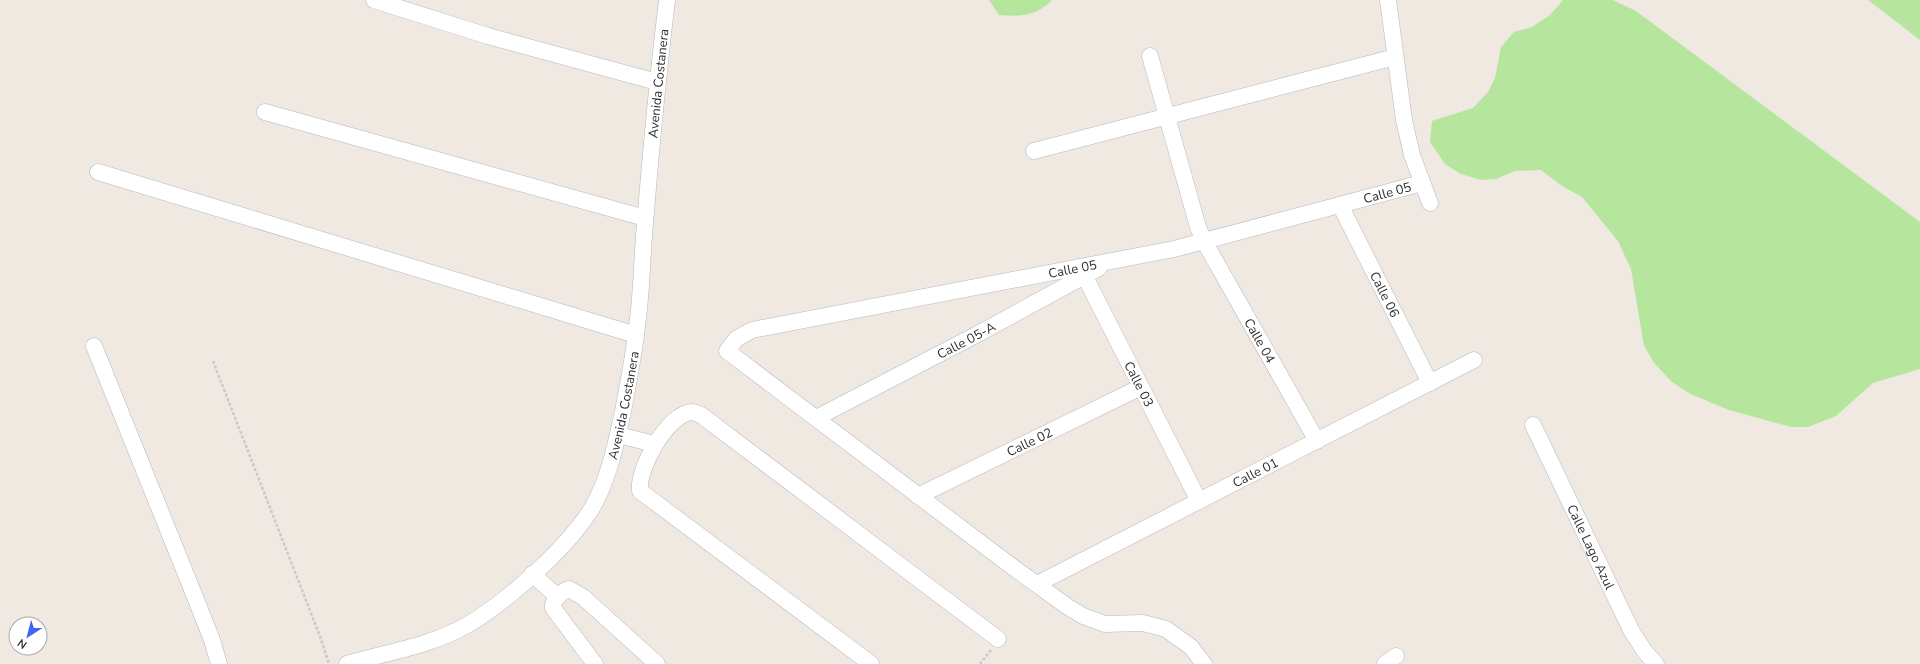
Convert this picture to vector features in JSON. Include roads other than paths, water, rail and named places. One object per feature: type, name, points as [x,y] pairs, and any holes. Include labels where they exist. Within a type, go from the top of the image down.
[{"type":"street","points":[[374,0],[488,36],[657,82]]},
{"type":"street","name":"Avenida Costanera","points":[[347,664],[429,642],[449,634],[487,612],[532,574],[566,541],[592,507],[608,472],[618,435],[636,335],[657,82],[666,0]]},
{"type":"street","points":[[1388,0],[1404,120],[1412,156],[1430,204]]},
{"type":"street","name":"Calle 04","points":[[1150,56],[1198,227],[1204,241],[1317,441]]},
{"type":"street","points":[[1034,151],[1395,57]]},
{"type":"street","points":[[265,112],[646,218]]},
{"type":"street","points":[[98,172],[636,335]]},
{"type":"street","name":"Calle 05","points":[[816,418],[727,351],[736,339],[752,330],[1082,272],[1115,260],[1174,249],[1422,183]]},
{"type":"street","name":"Calle 06","points":[[1340,205],[1430,383]]},
{"type":"street","name":"Calle 03","points":[[1082,272],[1199,501]]},
{"type":"street","name":"Calle 05-A","points":[[816,418],[974,336],[1082,272]]},
{"type":"street","points":[[94,346],[198,604],[219,664]]},
{"type":"street","name":"Calle 01","points":[[1037,584],[1474,360]]},
{"type":"street","name":"Calle 02","points":[[918,496],[1141,387]]},
{"type":"street","points":[[871,664],[640,491],[639,484],[643,469],[655,444],[672,424],[685,414],[692,412],[701,415],[998,639]]},
{"type":"street","points":[[816,418],[1068,607],[1093,621],[1105,624],[1143,623],[1166,629],[1191,647],[1204,664]]},
{"type":"street","name":"Calle Lago Azul","points":[[1533,425],[1631,630],[1645,652],[1656,664]]},
{"type":"street","points":[[618,435],[655,444]]},
{"type":"street","points":[[532,574],[558,597]]},
{"type":"street","points":[[595,664],[553,608],[553,604],[558,597],[566,590],[569,589],[579,594],[603,613],[657,664]]}]
